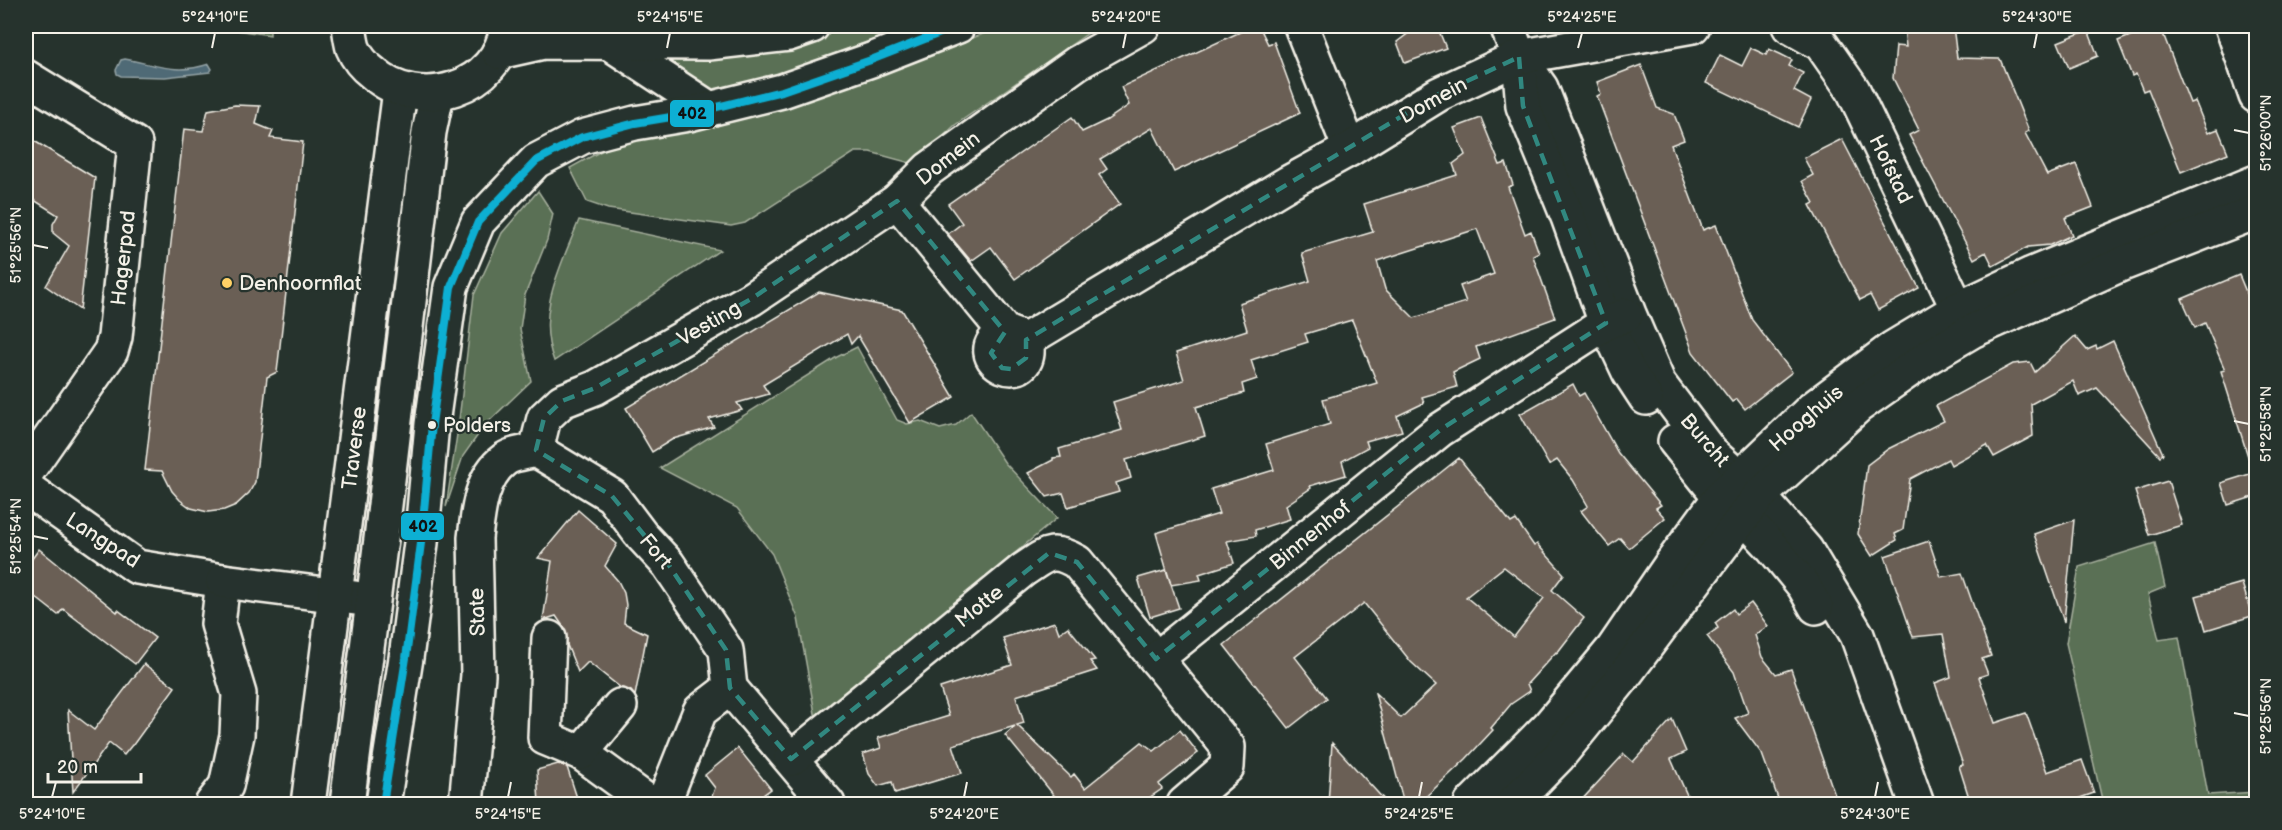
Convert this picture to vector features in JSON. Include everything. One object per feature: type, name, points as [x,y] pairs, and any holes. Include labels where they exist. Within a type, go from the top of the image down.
[{"type":"street","points":[[349,26],[353,48],[365,66],[381,81],[400,90],[419,94],[437,94],[462,87],[483,72],[503,39],[544,42],[708,43],[789,34],[812,26]]},
{"type":"street","points":[[383,804],[418,566],[432,424],[451,286],[478,222],[536,161],[582,137],[782,91],[958,26]]},
{"type":"street","name":"Domein","points":[[1143,26],[1077,63],[929,169],[897,201],[1015,336],[1350,149],[1439,94],[1519,57]]},
{"type":"street","points":[[1301,26],[1350,149]]},
{"type":"street","name":"Burcht","points":[[1507,26],[1519,57],[1523,106],[1568,217],[1618,319],[1629,372],[1686,457],[1806,550],[1857,635],[1917,804]]},
{"type":"street","points":[[1519,57],[1693,26]]},
{"type":"street","name":"Hofstad","points":[[1788,26],[1821,44],[1853,90],[1965,320]]},
{"type":"street","points":[[2232,26],[2256,96]]},
{"type":"street","points":[[608,42],[710,109]]},
{"type":"street","name":"Hagerpad","points":[[26,77],[135,144],[115,337],[111,351],[26,473]]},
{"type":"street","name":"Traverse","points":[[308,804],[400,90]]},
{"type":"street","name":"Traverse","points":[[346,804],[429,132],[437,94]]},
{"type":"street","name":"Hooghuis","points":[[1471,804],[1548,727],[1613,650],[1671,564],[1740,497],[1858,406],[1928,357],[1965,320],[2032,274],[2256,182]]},
{"type":"street","name":"Vesting","points":[[536,450],[544,418],[562,401],[595,388],[751,299],[897,201]]},
{"type":"street","name":"Hooghuis","points":[[1965,320],[2122,264],[2256,212]]},
{"type":"street","name":"Binnenhof","points":[[1156,659],[1440,430],[1618,319]]},
{"type":"street","name":"Fort","points":[[536,450],[612,496],[642,536],[668,564],[726,650],[730,688]]},
{"type":"street","name":"State","points":[[466,804],[478,675],[475,538],[477,516],[483,492],[494,470],[505,458],[536,450]]},
{"type":"street","name":"Langpad","points":[[26,488],[137,567],[223,581],[372,600]]},
{"type":"street","name":"Burcht","points":[[1740,497],[1773,548],[1804,586],[1842,651],[1894,804]]},
{"type":"street","name":"Hooghuis","points":[[1512,804],[1558,757],[1620,681],[1740,497]]},
{"type":"street","name":"Motte","points":[[791,759],[1023,570],[1049,553],[1063,554],[1077,562],[1156,659]]},
{"type":"street","points":[[212,804],[226,786],[237,735],[239,694],[218,624],[223,581]]},
{"type":"street","points":[[549,638],[545,738],[581,753],[651,804]]},
{"type":"street","points":[[1156,659],[1228,747],[1227,767],[1184,804]]},
{"type":"street","points":[[663,804],[700,711],[730,688],[828,804]]},
{"type":"street","points":[[581,753],[620,706]]},
{"type":"highlighted area","points":[[1519,57],[1523,106],[1606,323],[1440,430],[1156,659],[1077,562],[1049,553],[791,759],[730,688],[726,650],[668,564],[612,496],[536,450],[544,418],[562,401],[595,388],[751,299],[897,201],[1005,332],[991,353],[1002,368],[1011,369],[1026,358],[1026,340],[1439,94]]},
{"type":"green space","points":[[208,26],[270,26],[270,35]]},
{"type":"green space","points":[[831,26],[912,26],[756,82],[715,92],[700,88],[652,53],[815,31]]},
{"type":"green space","points":[[1003,26],[1104,26],[1090,32],[955,125],[914,164],[870,152],[855,152],[745,223],[731,226],[608,209],[587,202],[570,168],[601,151],[644,134],[786,106],[894,69]]},
{"type":"green space","points":[[538,191],[553,214],[547,240],[525,295],[520,329],[531,381],[485,425],[463,456],[446,507],[474,295],[502,233]]},
{"type":"green space","points":[[579,220],[720,250],[554,361],[547,325],[549,307],[558,272]]},
{"type":"green space","points":[[857,347],[897,420],[907,424],[920,421],[940,429],[956,425],[971,412],[1005,463],[1057,518],[816,719],[798,618],[772,554],[737,508],[660,468],[837,357]]},
{"type":"green space","points":[[2155,543],[2165,587],[2148,594],[2159,640],[2179,637],[2208,795],[2256,792],[2256,804],[2103,804],[2066,643],[2079,567]]},
{"type":"water","points":[[121,60],[176,69],[209,64],[212,69],[210,72],[165,77],[121,76],[116,70]]},
{"type":"building","points":[[1253,26],[1259,26],[1268,44],[1274,42],[1300,113],[1174,172],[1152,128],[1100,159],[1107,169],[1099,175],[1120,204],[1015,279],[991,247],[971,261],[948,234],[962,223],[948,204],[1072,117],[1082,132],[1107,120],[1129,105],[1121,87]]},
{"type":"building","points":[[1418,26],[1437,26],[1446,48],[1405,63],[1397,42]]},
{"type":"building","points":[[1953,26],[1957,58],[2000,59],[2029,131],[2025,133],[2047,175],[2076,164],[2093,207],[2065,218],[2072,235],[2050,245],[2028,247],[1993,266],[1986,252],[1974,259],[1909,135],[1919,130],[1893,78],[1896,46],[1906,47],[1904,27]]},
{"type":"building","points":[[2154,26],[2160,26],[2190,103],[2195,101],[2208,133],[2218,129],[2228,153],[2181,172],[2148,89],[2143,91],[2136,74],[2132,76],[2118,41]]},
{"type":"building","points":[[2088,30],[2098,56],[2069,68],[2058,42]]},
{"type":"building","points":[[1751,48],[1766,55],[1769,49],[1780,54],[1792,60],[1789,66],[1803,73],[1794,91],[1811,100],[1798,127],[1706,83],[1720,55],[1742,66]]},
{"type":"building","points":[[1641,65],[1657,108],[1674,114],[1684,140],[1671,145],[1703,230],[1716,225],[1752,320],[1792,372],[1745,409],[1737,399],[1732,402],[1693,352],[1597,96],[1601,94],[1597,82]]},
{"type":"building","name":"Denhoornflat","points":[[235,105],[260,106],[256,124],[273,131],[270,138],[303,142],[277,372],[267,377],[255,482],[249,493],[236,505],[224,510],[208,512],[191,508],[180,500],[172,491],[162,471],[145,470],[184,129],[203,131],[208,110]]},
{"type":"building","points":[[1481,118],[1500,165],[1506,163],[1513,185],[1508,187],[1525,234],[1531,231],[1539,253],[1533,256],[1555,318],[1476,347],[1480,359],[1453,372],[1457,387],[1422,397],[1424,403],[1397,416],[1402,431],[1366,441],[1368,447],[1342,461],[1346,475],[1310,486],[1311,488],[1286,505],[1290,519],[1255,530],[1256,536],[1227,541],[1234,563],[1199,574],[1201,580],[1171,585],[1156,533],[1219,514],[1211,489],[1274,470],[1266,444],[1330,424],[1323,399],[1377,383],[1352,320],[1305,334],[1308,342],[1251,360],[1257,379],[1242,384],[1244,393],[1196,407],[1205,436],[1126,460],[1131,478],[1116,483],[1119,492],[1068,507],[1063,493],[1047,497],[1028,473],[1053,458],[1061,457],[1059,449],[1122,430],[1113,402],[1184,380],[1176,353],[1247,330],[1239,303],[1310,281],[1302,253],[1373,232],[1364,204],[1457,175],[1453,164],[1465,155],[1454,128]],"holes":[[[1477,229],[1494,274],[1460,286],[1466,302],[1414,318],[1385,289],[1377,261]]]},
{"type":"building","points":[[26,136],[95,178],[80,310],[46,286],[69,246],[53,233],[53,224],[58,215],[26,195]]},
{"type":"building","points":[[1842,139],[1919,288],[1878,310],[1870,295],[1860,300],[1810,205],[1814,203],[1802,181],[1813,175],[1804,158]]},
{"type":"building","points":[[2239,275],[2249,299],[2256,296],[2256,332],[2249,336],[2256,361],[2256,465],[2251,466],[2221,371],[2225,370],[2205,323],[2195,328],[2182,299]]},
{"type":"building","points":[[819,292],[902,310],[954,397],[910,423],[858,336],[851,344],[847,334],[763,385],[769,394],[737,403],[742,410],[709,419],[714,427],[673,439],[652,452],[626,408]]},
{"type":"building","points":[[2075,336],[2087,350],[2096,346],[2097,349],[2113,341],[2163,454],[2160,456],[2097,388],[2079,396],[2073,381],[2031,404],[2033,436],[1994,457],[1987,445],[1951,465],[1948,459],[1910,479],[1903,530],[1895,534],[1897,540],[1872,556],[1858,534],[1867,465],[1888,449],[1944,421],[1936,406],[2013,364],[2030,362],[2035,372]]},
{"type":"building","points":[[1573,384],[1579,396],[1584,393],[1618,453],[1661,505],[1656,508],[1665,518],[1629,548],[1620,538],[1609,546],[1595,529],[1581,511],[1588,506],[1573,480],[1557,460],[1549,465],[1520,414]]},
{"type":"building","points":[[1459,458],[1511,523],[1516,520],[1534,546],[1537,544],[1564,574],[1552,590],[1584,618],[1557,653],[1527,684],[1530,691],[1511,704],[1491,728],[1493,730],[1418,804],[1404,804],[1375,693],[1401,718],[1436,685],[1411,662],[1364,603],[1295,657],[1327,698],[1289,728],[1224,645]],"holes":[[[1504,567],[1544,598],[1514,637],[1466,597]]]},
{"type":"building","points":[[2256,472],[2256,496],[2228,505],[2221,483]]},
{"type":"building","points":[[2168,481],[2182,525],[2149,535],[2135,491]]},
{"type":"building","points":[[578,510],[617,544],[605,566],[618,581],[624,593],[626,605],[624,623],[647,634],[635,696],[588,662],[578,672],[567,645],[565,629],[556,616],[543,620],[552,561],[538,558]]},
{"type":"building","points":[[2074,520],[2064,622],[2034,534]]},
{"type":"building","points":[[1929,541],[1941,577],[1962,573],[1991,656],[1982,659],[1988,674],[1979,677],[1995,723],[2026,713],[2047,772],[2082,760],[2094,793],[2063,804],[1971,804],[1959,766],[1963,765],[1935,683],[1951,677],[1943,634],[1913,637],[1885,556]]},
{"type":"building","points":[[39,549],[117,612],[118,610],[155,638],[135,664],[63,609],[58,615],[26,590],[26,567]]},
{"type":"building","points":[[1166,570],[1179,608],[1150,617],[1138,578]]},
{"type":"building","points":[[2242,583],[2252,616],[2206,630],[2196,596]]},
{"type":"building","points":[[1751,603],[1768,626],[1755,635],[1762,657],[1776,674],[1791,669],[1838,804],[1780,804],[1762,754],[1735,718],[1748,713],[1734,672],[1707,636],[1718,628],[1715,623],[1733,609],[1736,614]]},
{"type":"building","points":[[1055,622],[1059,633],[1068,627],[1095,660],[1090,661],[1097,670],[1016,696],[1024,723],[1017,725],[1071,777],[1074,774],[1085,788],[1142,742],[1154,751],[1180,730],[1198,753],[1159,784],[1162,789],[1140,804],[1061,804],[1005,735],[1015,726],[953,745],[962,773],[895,793],[892,782],[878,786],[869,774],[863,754],[881,748],[878,738],[949,716],[940,688],[1012,665],[1003,638]]},
{"type":"building","points":[[144,664],[175,687],[124,755],[109,743],[73,792],[68,710],[94,730]]},
{"type":"building","points":[[1672,719],[1686,752],[1671,759],[1691,804],[1578,804],[1624,754],[1633,762]]},
{"type":"building","points":[[1332,743],[1388,804],[1328,804]]},
{"type":"building","points":[[738,748],[771,789],[751,804],[709,804],[715,788],[705,775]]},
{"type":"building","points":[[558,764],[567,767],[579,804],[539,804],[537,770]]},
{"type":"transit line","name":"402","points":[[383,804],[406,658],[421,543],[432,424],[451,287],[478,222],[536,161],[582,137],[782,91],[958,26]]},
{"type":"place","name":"Denhoornflat","points":[[227,283]]},
{"type":"place","name":"Polders","points":[[432,425]]}]
